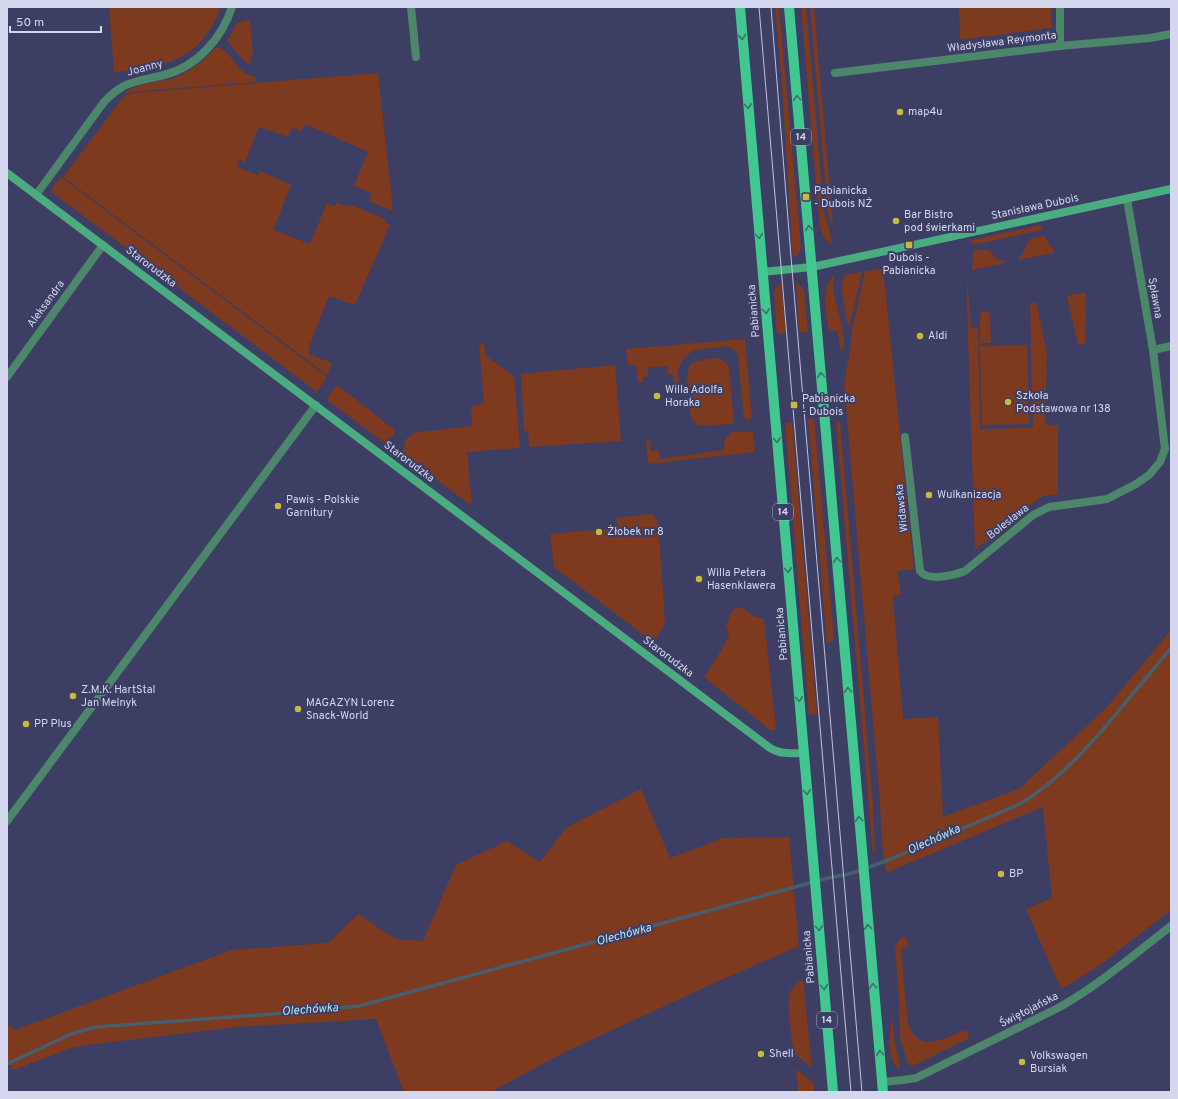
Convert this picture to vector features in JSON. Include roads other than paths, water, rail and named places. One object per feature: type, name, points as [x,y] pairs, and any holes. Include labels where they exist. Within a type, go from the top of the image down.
[{"type":"main road","name":"Pabianicka","points":[[740,7],[833,1092]]},
{"type":"main road","name":"14","points":[[789,7],[882,1087]]},
{"type":"street","name":"Joanny","points":[[36,195],[104,102],[113,93],[128,84],[164,75],[193,62],[206,50],[219,34],[232,7]]},
{"type":"street","points":[[411,7],[416,57]]},
{"type":"street","points":[[1060,7],[1060,46]]},
{"type":"street","name":"Władysława Reymonta","points":[[835,73],[1060,46],[1150,38],[1171,34]]},
{"type":"street","name":"Starorudzka","points":[[7,173],[770,748],[784,754],[804,753]]},
{"type":"street","name":"Stanisława Dubois","points":[[762,272],[812,267],[1171,189]]},
{"type":"street","name":"Spławna","points":[[1126,198],[1153,350],[1165,449]]},
{"type":"street","name":"Aleksandra","points":[[7,377],[104,245]]},
{"type":"street","points":[[1153,350],[1171,346]]},
{"type":"street","points":[[7,821],[316,405]]},
{"type":"street","name":"Widawska","points":[[905,437],[920,571],[923,575]]},
{"type":"street","name":"Bolesława","points":[[923,575],[929,577],[956,575],[965,571],[1033,514],[1049,507],[1107,499],[1136,484],[1149,475],[1160,462],[1165,449]]},
{"type":"street","name":"Świętojańska","points":[[882,1087],[903,1080],[916,1078],[1060,1007],[1097,984],[1171,926]]},
{"type":"waterway","name":"Olechówka","points":[[7,1064],[71,1034],[95,1027],[359,1006],[828,878],[849,874],[886,861],[1020,804],[1035,794],[1075,760],[1111,720],[1171,648]]},
{"type":"tram line","points":[[759,7],[851,1092]]},
{"type":"tram line","points":[[771,7],[862,1092]]},
{"type":"place","name":"map4u","points":[[900,112]]},
{"type":"place","name":"Pabianicka - Dubois NŻ","points":[[806,197]]},
{"type":"place","name":"Bar Bistro pod świerkami","points":[[896,221]]},
{"type":"place","name":"Dubois - Pabianicka","points":[[909,245]]},
{"type":"place","name":"Aldi","points":[[920,336]]},
{"type":"place","name":"Willa Adolfa Horaka","points":[[657,396]]},
{"type":"place","name":"Szkoła Podstawowa nr 138","points":[[1008,402]]},
{"type":"place","name":"Pabianicka - Dubois","points":[[794,405]]},
{"type":"place","name":"Wulkanizacja","points":[[929,495]]},
{"type":"place","name":"Pawis - Polskie Garnitury","points":[[278,506]]},
{"type":"place","name":"Żłobek nr 8","points":[[599,532]]},
{"type":"place","name":"Willa Petera Hasenklawera","points":[[699,579]]},
{"type":"place","name":"Z.M.K. HartStal Jan Melnyk","points":[[73,696]]},
{"type":"place","name":"MAGAZYN Lorenz Snack-World","points":[[298,709]]},
{"type":"place","name":"PP Plus","points":[[26,724]]},
{"type":"place","name":"BP","points":[[1001,874]]},
{"type":"place","name":"Shell","points":[[761,1054]]},
{"type":"place","name":"Volkswagen Bursiak","points":[[1022,1062]]}]
